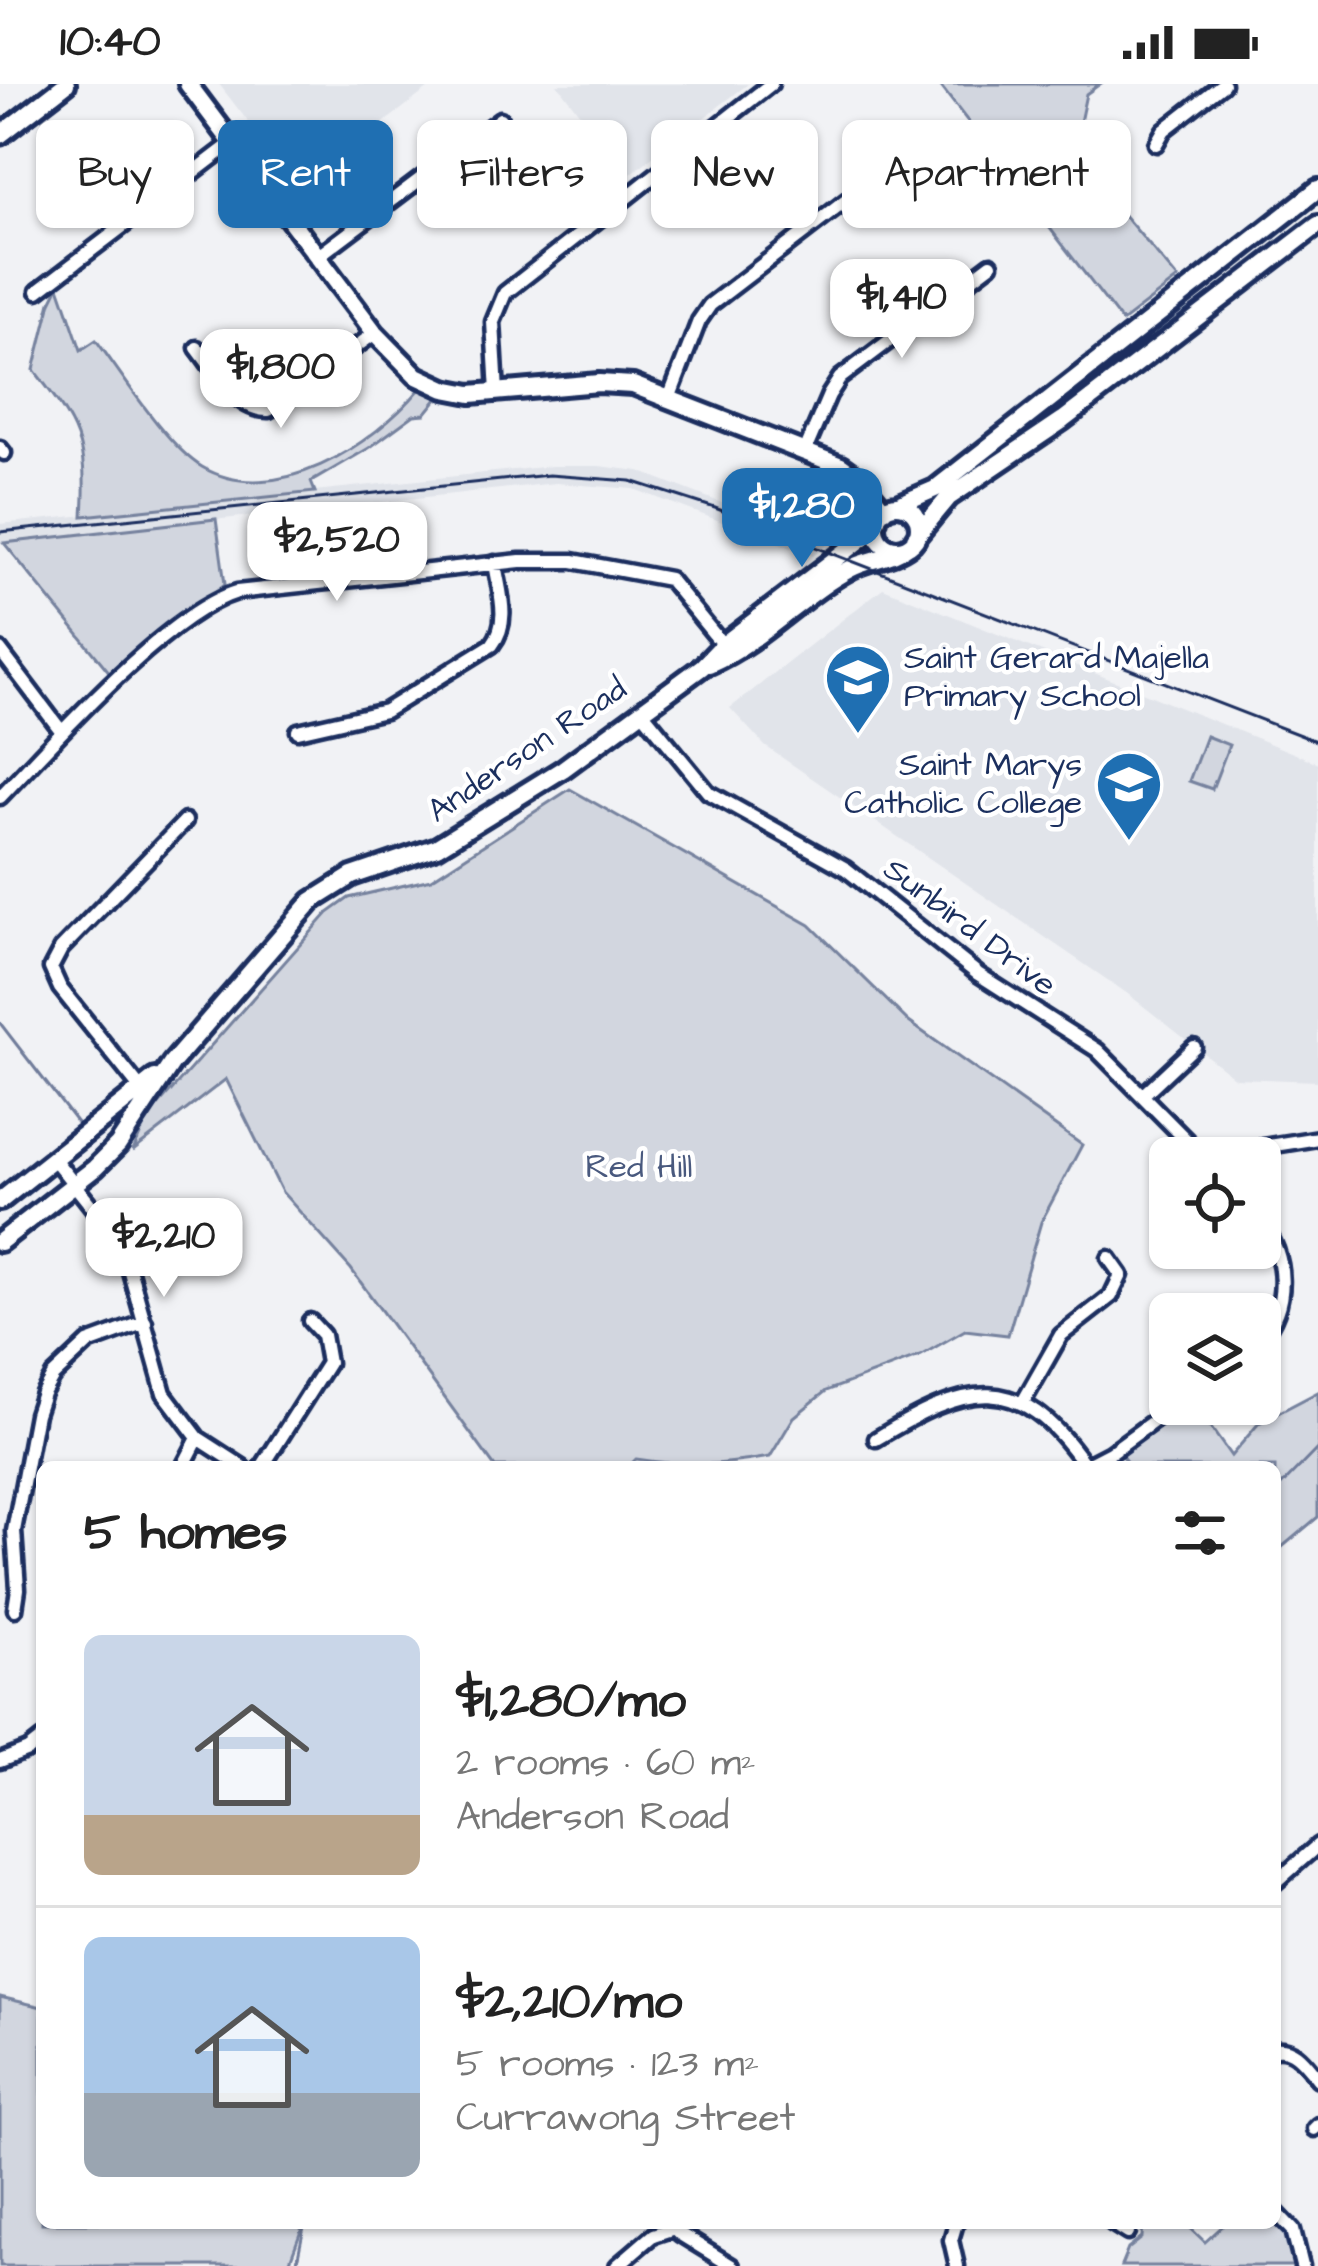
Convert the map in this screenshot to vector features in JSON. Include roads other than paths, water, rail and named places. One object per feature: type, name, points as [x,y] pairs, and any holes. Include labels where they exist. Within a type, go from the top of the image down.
[{"type":"street","points":[[0,135],[66,84]]},
{"type":"street","points":[[188,84],[218,124]]},
{"type":"street","points":[[497,393],[493,322],[505,293],[771,84]]},
{"type":"street","points":[[1156,144],[1164,130],[1223,84]]},
{"type":"street","points":[[317,257],[500,119]]},
{"type":"street","points":[[38,292],[218,154]]},
{"type":"street","name":"Anderson Road","points":[[727,650],[862,538],[886,512],[935,489],[1318,189]]},
{"type":"street","points":[[670,397],[699,320],[710,304],[842,203]]},
{"type":"street","name":"Anderson Road","points":[[0,1242],[118,1145],[145,1094],[318,896],[352,876],[446,842],[563,769],[702,667],[848,570],[890,556],[913,541],[949,496],[1063,420],[1318,225]]},
{"type":"street","points":[[295,228],[402,365],[431,384],[458,393],[633,385],[852,473],[886,512],[916,517],[913,541],[901,548],[887,546],[877,534],[886,512]]},
{"type":"street","points":[[806,452],[840,378],[991,264]]},
{"type":"street","points":[[1219,265],[1236,288]]},
{"type":"street","points":[[1182,294],[1199,317]]},
{"type":"street","points":[[197,348],[237,399],[269,410],[375,333]]},
{"type":"street","points":[[0,797],[141,658],[220,596],[495,563],[573,561],[654,574],[679,587],[727,650]]},
{"type":"street","points":[[298,730],[386,712],[492,645],[503,618],[495,563]]},
{"type":"street","points":[[0,650],[62,732]]},
{"type":"street","name":"Sunbird Drive","points":[[641,710],[716,799],[847,868],[978,974],[1097,1050],[1184,1137]]},
{"type":"street","points":[[145,1094],[54,980],[52,963],[185,821]]},
{"type":"street","points":[[1143,1095],[1193,1047]]},
{"type":"street","name":"Anderson Road","points":[[0,1201],[145,1094]]},
{"type":"street","points":[[1281,1144],[1318,1138]]},
{"type":"street","points":[[54,1159],[118,1244],[164,1394],[198,1438],[234,1461]]},
{"type":"street","points":[[1022,1402],[1066,1330],[1115,1291],[1121,1275],[1109,1258]]},
{"type":"street","points":[[266,1461],[328,1363],[328,1348],[310,1321]]},
{"type":"street","points":[[15,1609],[14,1531],[44,1394],[53,1376],[88,1343],[145,1322]]},
{"type":"street","points":[[876,1439],[966,1396],[1000,1395],[1022,1402],[1050,1421],[1081,1461]]},
{"type":"street","points":[[1093,1461],[1149,1424]]},
{"type":"street","points":[[186,1461],[198,1438]]},
{"type":"street","points":[[0,1761],[36,1744]]},
{"type":"street","points":[[1281,1878],[1318,1845]]},
{"type":"street","points":[[1281,2050],[1294,2052],[1318,2079]]},
{"type":"street","points":[[1281,2217],[1293,2230],[1302,2266],[1318,2263]]},
{"type":"street","points":[[617,2266],[666,2229]]},
{"type":"street","points":[[681,2229],[732,2266]]},
{"type":"street","points":[[954,2229],[951,2240],[957,2266]]},
{"type":"street","points":[[1122,2229],[1128,2233]]},
{"type":"waterway","points":[[0,1023],[77,1123]]},
{"type":"waterway","points":[[1281,1486],[1318,1448]]},
{"type":"waterway","points":[[296,2266],[304,2229]]},
{"type":"railway","points":[[0,532],[549,475],[631,481],[715,508],[1318,742]]},
{"type":"place","name":"Saint Gerard Majella Primary School","points":[[858,736]]},
{"type":"place","name":"Saint Marys Catholic College","points":[[1129,843]]},
{"type":"park label","name":"Red Hill","points":[[639,1167]]}]
